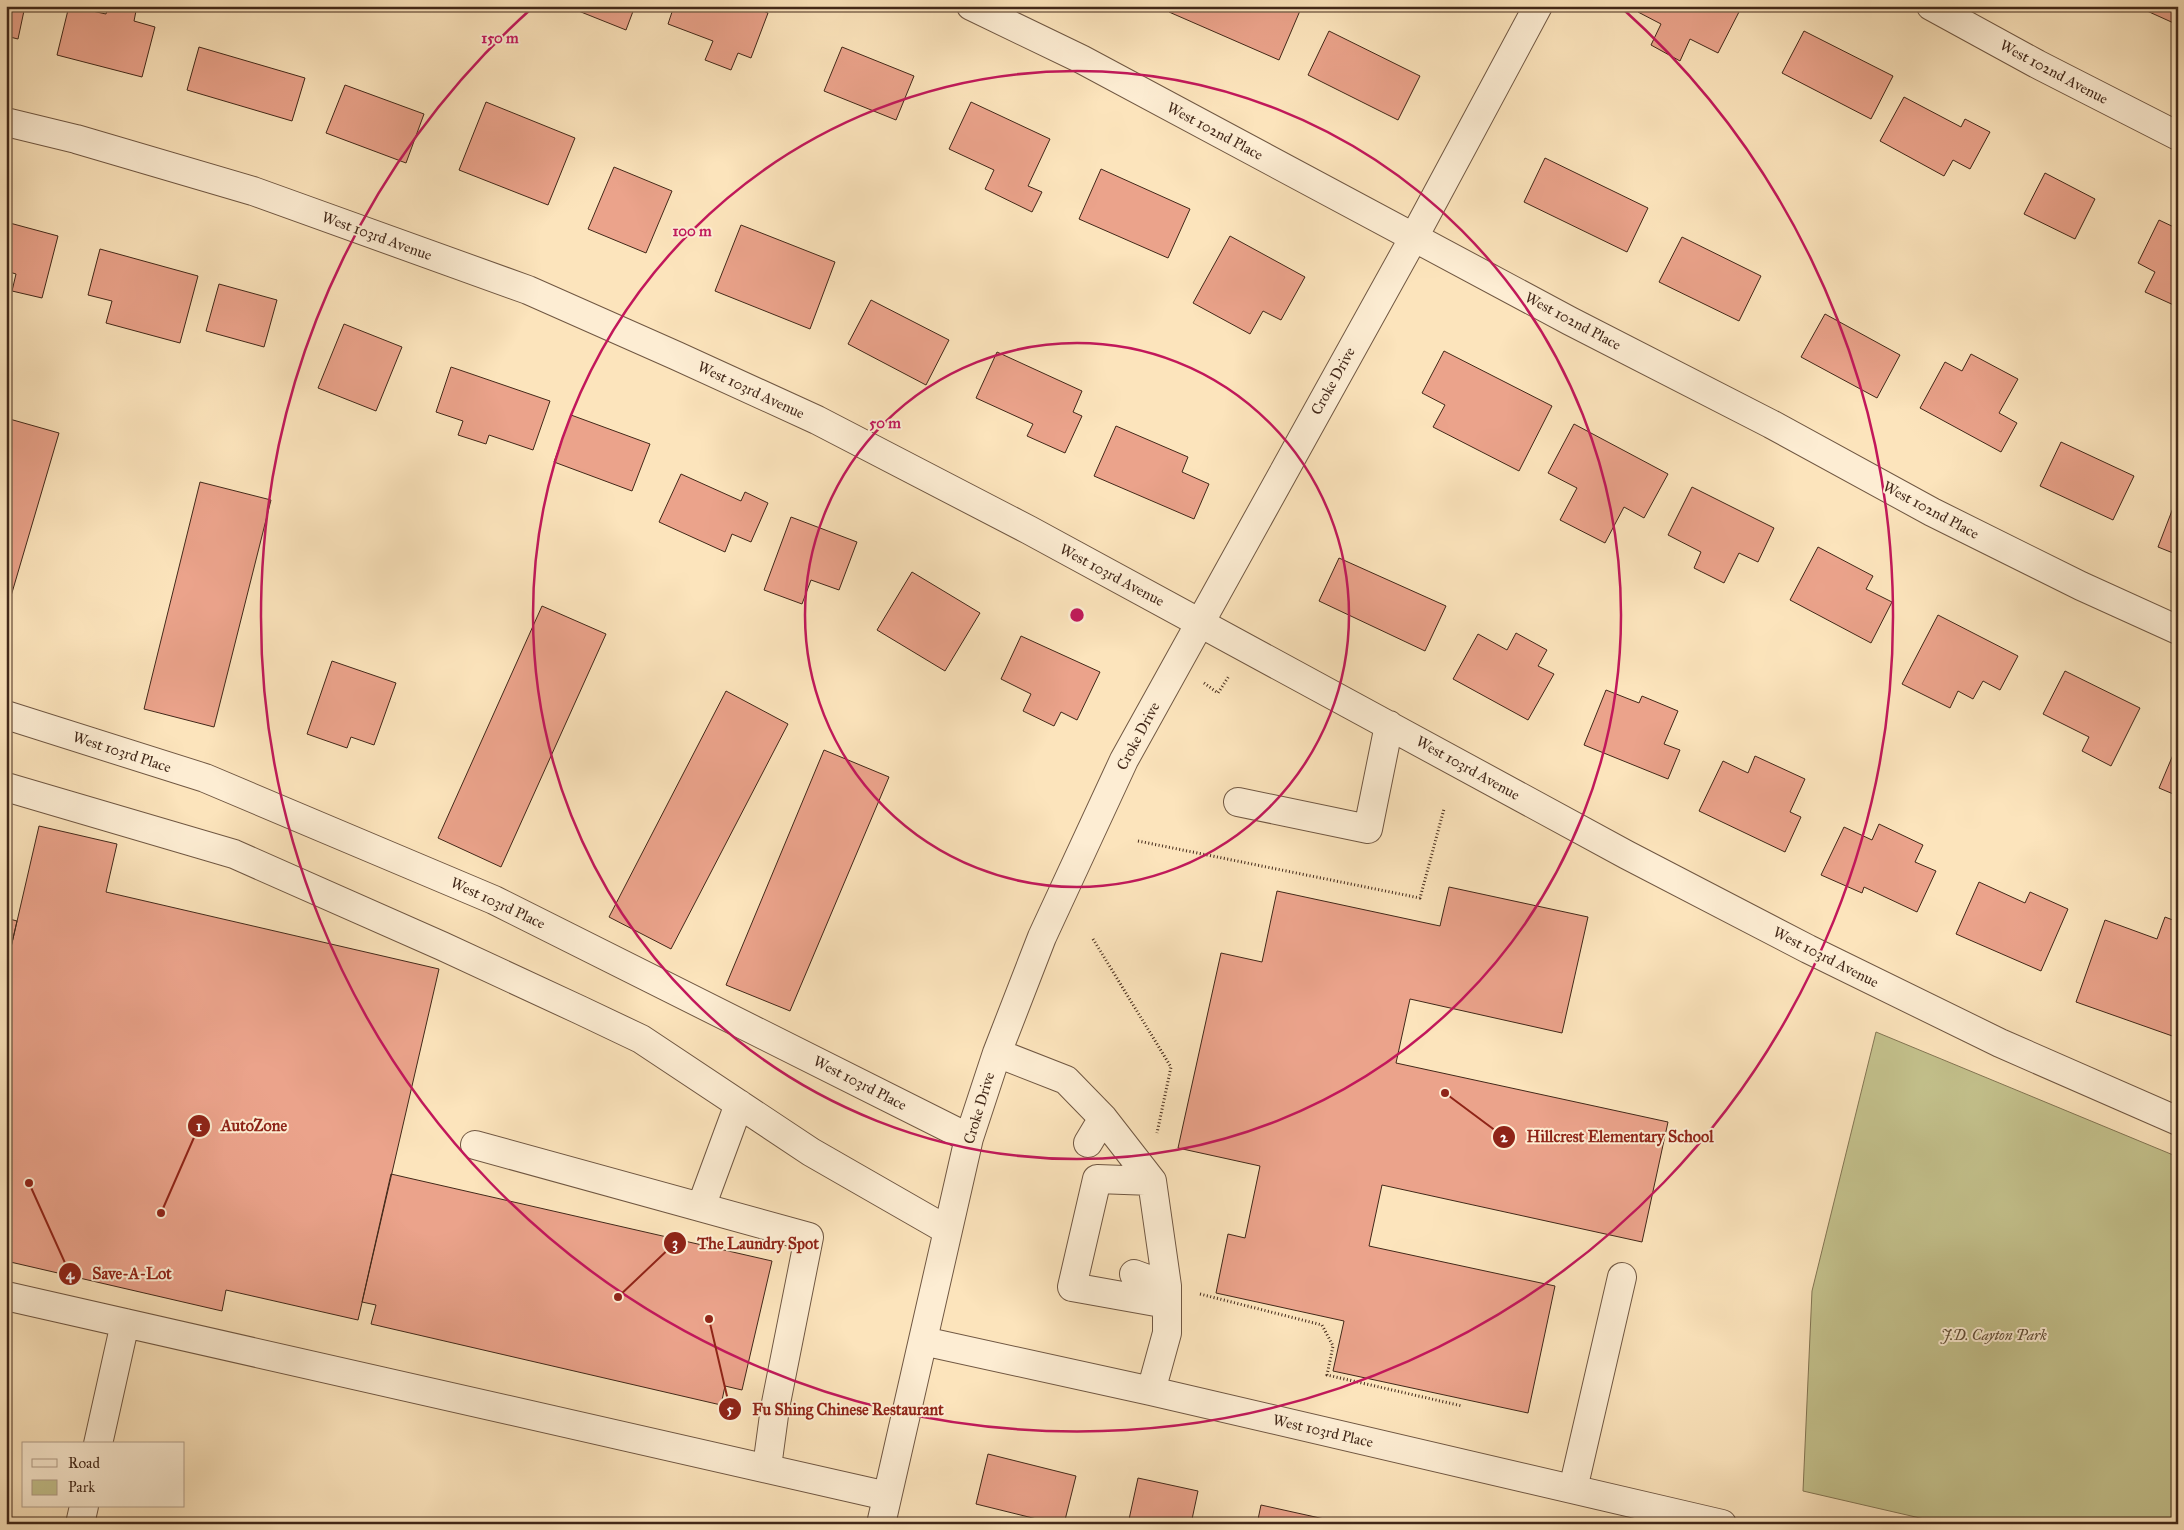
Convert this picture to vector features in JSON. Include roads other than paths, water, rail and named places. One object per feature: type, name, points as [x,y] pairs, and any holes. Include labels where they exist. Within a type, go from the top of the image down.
[{"type":"street","name":"West 102nd Place","points":[[971,6],[1082,59],[1570,321],[1771,424],[1932,512],[2081,586],[2178,630]]},
{"type":"street","name":"Croke Drive","points":[[881,1524],[969,1138],[997,1053],[1042,937],[1124,760],[1414,237],[1538,6]]},
{"type":"street","name":"West 102nd Avenue","points":[[1931,6],[2037,64],[2178,136]]},
{"type":"street","name":"West 103rd Avenue","points":[[6,122],[76,139],[253,192],[528,290],[817,420],[1029,530],[1627,855],[1808,949],[2000,1043],[2178,1121]]},
{"type":"street","name":"West 103rd Place","points":[[6,715],[205,778],[494,900],[969,1138]]},
{"type":"street","points":[[1238,802],[1368,829],[1389,725]]},
{"type":"street","points":[[6,787],[234,854],[442,946],[641,1039],[812,1152],[947,1230]]},
{"type":"street","points":[[997,1053],[1066,1080],[1103,1118],[1152,1180],[1167,1295],[1167,1333],[1151,1391]]},
{"type":"street","points":[[701,1207],[739,1104]]},
{"type":"street","points":[[1088,1143],[1103,1118]]},
{"type":"street","points":[[475,1145],[809,1237],[775,1408],[767,1467]]},
{"type":"street","points":[[1152,1180],[1097,1179],[1072,1287],[1167,1295]]},
{"type":"street","points":[[1134,1274],[1167,1295]]},
{"type":"street","points":[[1573,1489],[1622,1277]]},
{"type":"street","points":[[6,1296],[767,1467],[887,1496]]},
{"type":"street","points":[[98,1442],[125,1323]]},
{"type":"street","name":"West 103rd Place","points":[[922,1341],[1151,1391],[1722,1524]]},
{"type":"street","points":[[80,1524],[84,1508]]},
{"type":"place","name":"Hillcrest Elementary School","points":[[1445,1093]]},
{"type":"place","name":"Save-A-Lot","points":[[29,1183]]},
{"type":"place","name":"AutoZone","points":[[161,1213]]},
{"type":"place","name":"The Laundry Spot","points":[[618,1297]]},
{"type":"place","name":"Fu Shing Chinese Restaurant","points":[[709,1319]]},
{"type":"park label","name":"J.D. Cayton Park","points":[[1994,1335]]}]
